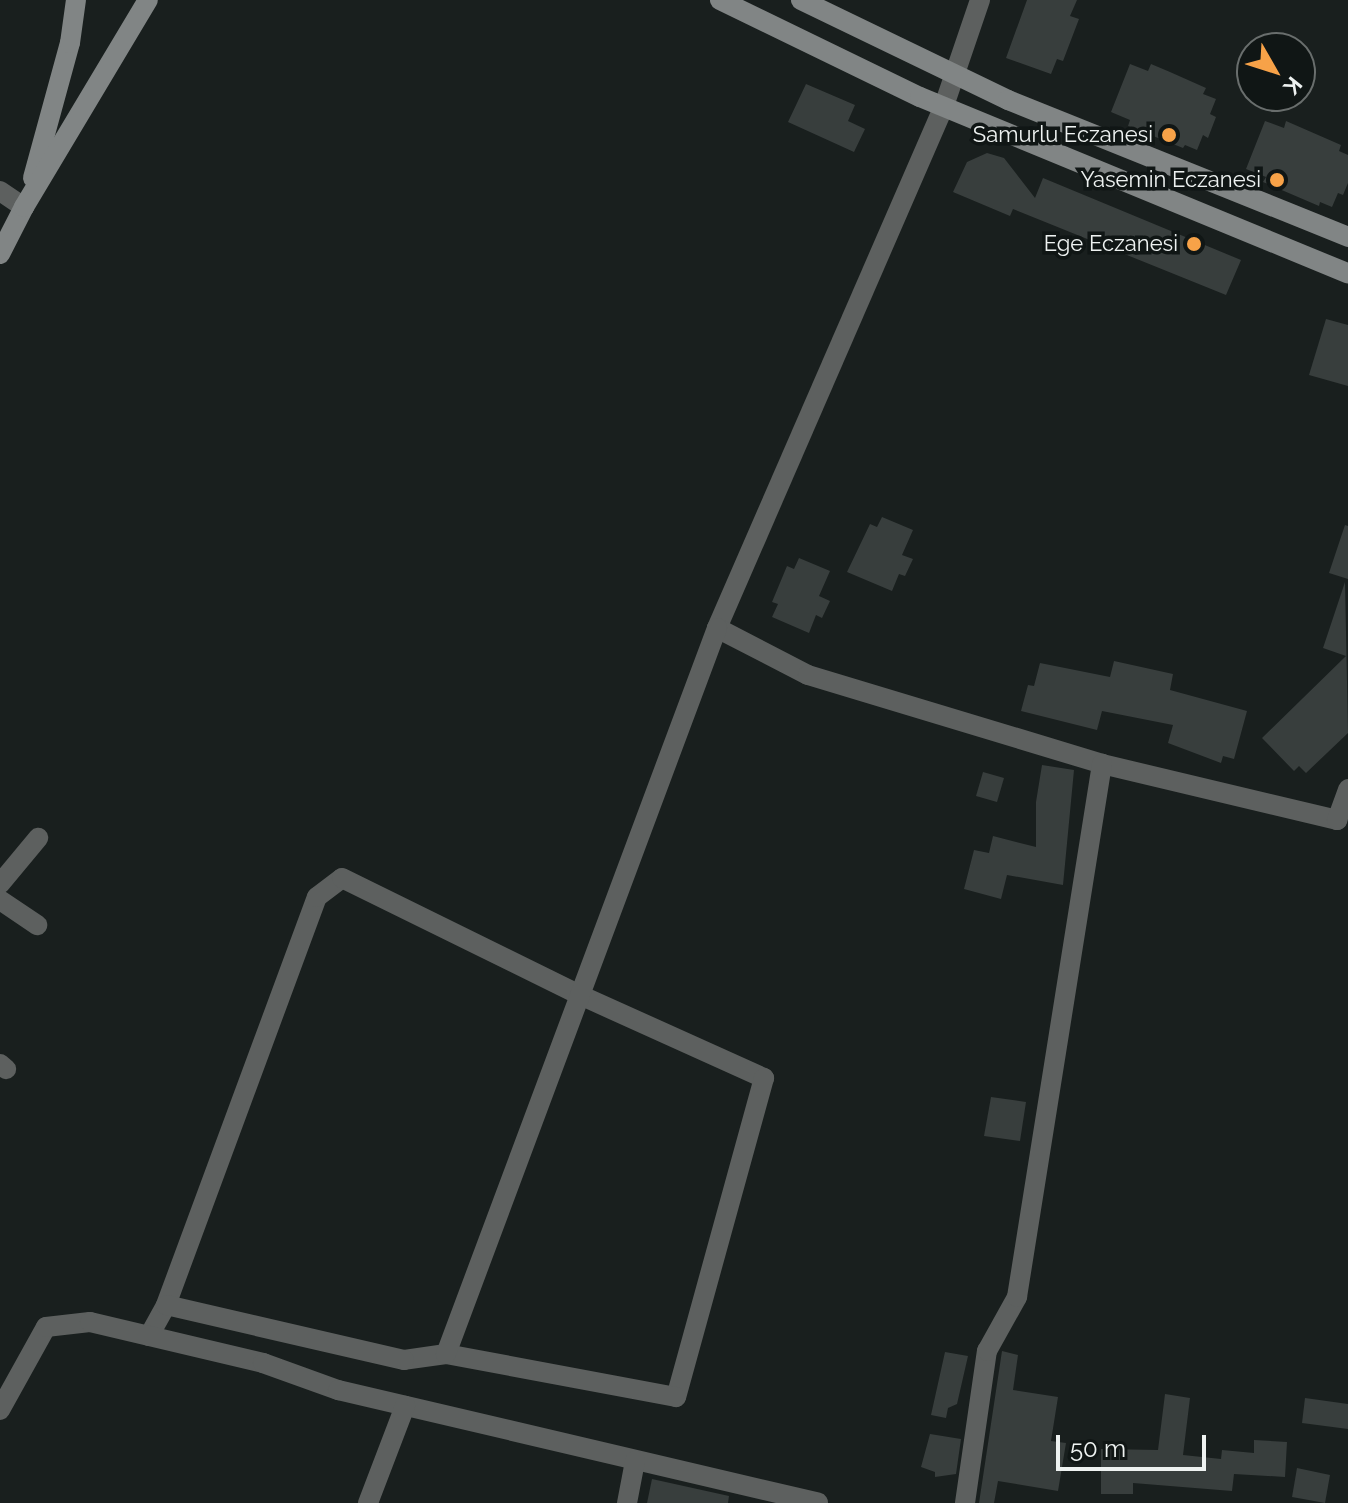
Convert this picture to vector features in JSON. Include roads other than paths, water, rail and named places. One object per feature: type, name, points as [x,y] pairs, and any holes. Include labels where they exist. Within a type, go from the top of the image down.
[{"type":"main road","points":[[24,207],[70,43],[76,0]]},
{"type":"main road","points":[[0,254],[24,207],[148,0]]},
{"type":"main road","points":[[720,0],[944,106],[1348,273]]},
{"type":"main road","points":[[801,0],[1008,100],[1346,231]]},
{"type":"street","points":[[446,1354],[717,628],[957,75],[980,0]]},
{"type":"street","points":[[0,191],[24,207]]},
{"type":"street","points":[[717,628],[808,675],[1102,764],[1337,820],[1348,789]]},
{"type":"street","points":[[965,1503],[987,1351],[1017,1297],[1102,764]]},
{"type":"street","points":[[0,884],[38,838]]},
{"type":"street","points":[[149,1336],[166,1305],[317,897],[342,878],[580,995],[764,1078],[676,1397],[446,1354],[404,1360],[166,1305]]},
{"type":"street","points":[[0,900],[37,925]]},
{"type":"street","points":[[0,1410],[46,1327],[90,1322],[263,1363],[338,1390],[818,1503]]},
{"type":"street","points":[[368,1503],[405,1406]]},
{"type":"street","points":[[627,1503],[635,1461]]},
{"type":"place","name":"Samurlu Eczanesi","points":[[1169,135]]},
{"type":"place","name":"Yasemin Eczanesi","points":[[1277,180]]},
{"type":"place","name":"Ege Eczanesi","points":[[1194,244]]}]
